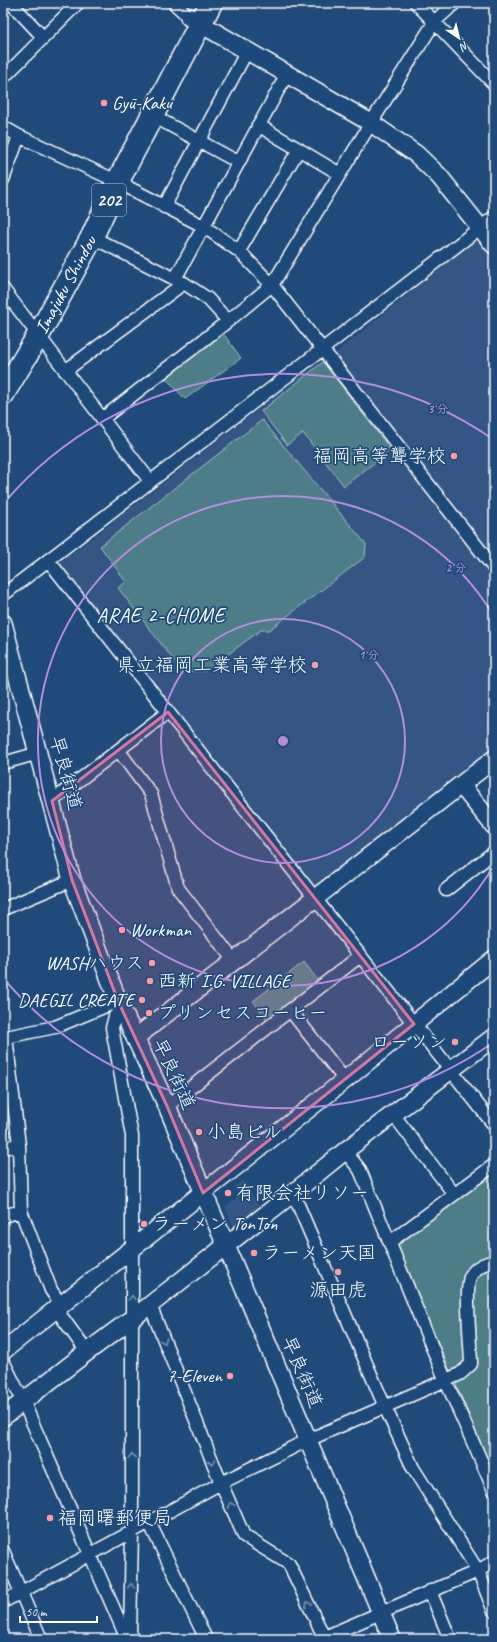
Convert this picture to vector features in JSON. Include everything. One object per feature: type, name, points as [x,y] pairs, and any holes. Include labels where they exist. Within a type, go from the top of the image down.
[{"type":"highway","name":"Imajuku Shindou","points":[[3,380],[35,332],[92,237],[114,181],[190,12],[211,3]]},
{"type":"highway","name":"Imajuku Shindou","points":[[3,394],[84,233],[152,116],[190,12]]},
{"type":"street","points":[[11,3],[43,37]]},
{"type":"street","points":[[3,78],[78,3]]},
{"type":"street","points":[[416,3],[435,21],[494,84]]},
{"type":"street","points":[[102,419],[272,285],[370,123],[435,21],[455,3]]},
{"type":"street","points":[[190,12],[247,51],[370,123],[416,154],[439,176],[494,245]]},
{"type":"street","points":[[164,207],[247,51]]},
{"type":"street","points":[[65,371],[179,281],[203,226],[287,74]]},
{"type":"street","points":[[152,116],[238,162]]},
{"type":"street","points":[[258,125],[340,174]]},
{"type":"street","points":[[3,127],[203,226],[239,251],[272,285],[494,568]]},
{"type":"street","points":[[3,180],[19,136]]},
{"type":"street","points":[[239,251],[299,150]]},
{"type":"street","points":[[3,595],[494,217]]},
{"type":"street","points":[[92,237],[179,281],[208,299],[228,321]]},
{"type":"street","points":[[3,289],[150,481]]},
{"type":"street","points":[[48,560],[450,1070],[492,1120]]},
{"type":"street","name":"早良街道","points":[[3,623],[39,752],[72,880],[120,1005],[167,1106],[392,1639]]},
{"type":"street","points":[[52,801],[168,712]]},
{"type":"street","points":[[119,751],[151,794],[178,888],[234,961]]},
{"type":"street","points":[[3,763],[39,752]]},
{"type":"street","points":[[135,1038],[494,759]]},
{"type":"street","points":[[461,785],[494,826]]},
{"type":"street","points":[[446,890],[494,852]]},
{"type":"street","points":[[4,905],[46,892],[72,880]]},
{"type":"street","points":[[167,1106],[360,956]]},
{"type":"street","points":[[3,1351],[345,1080],[494,959]]},
{"type":"street","points":[[87,1352],[58,1307],[21,1211],[19,1145],[5,1052],[4,1032],[55,1027],[120,1005]]},
{"type":"street","points":[[120,1005],[112,1028],[132,1136],[132,1531],[129,1639]]},
{"type":"street","points":[[290,1010],[345,1080]]},
{"type":"street","points":[[3,1417],[132,1317],[150,1305],[345,1151],[494,1037]]},
{"type":"street","points":[[393,1114],[454,1194]]},
{"type":"street","points":[[3,1148],[19,1145]]},
{"type":"street","points":[[345,1151],[360,1170],[445,1379],[494,1490]]},
{"type":"street","points":[[390,1242],[494,1165]]},
{"type":"street","points":[[293,1193],[385,1407],[413,1468],[478,1571],[494,1611]]},
{"type":"street","points":[[3,1216],[21,1211]]},
{"type":"street","points":[[3,1602],[221,1483],[308,1440],[445,1379],[460,1374],[471,1364],[467,1304],[470,1276],[481,1265],[494,1261]]},
{"type":"street","points":[[150,1305],[221,1483],[244,1536],[289,1564],[323,1638],[380,1612],[478,1571],[494,1561]]},
{"type":"street","points":[[3,1361],[23,1402],[90,1555],[129,1639]]},
{"type":"street","points":[[149,1522],[206,1639]]},
{"type":"street","points":[[3,1551],[41,1639]]},
{"type":"street","points":[[430,1591],[450,1639]]},
{"type":"highlighted area","points":[[168,712],[414,1024],[203,1193],[167,1106],[118,1001],[72,880],[52,801]]},
{"type":"shaded area","name":"福岡高等聾学校","points":[[480,236],[494,255],[494,558],[333,355]]},
{"type":"shaded area","name":"県立福岡工業高等学校","points":[[324,359],[494,578],[494,751],[315,892],[57,565]]},
{"type":"shaded area","points":[[242,1181],[261,1208],[234,1227],[225,1207],[240,1196],[234,1187]]},
{"type":"green space","points":[[220,329],[241,358],[185,399],[162,374]]},
{"type":"green space","points":[[323,362],[391,450],[344,486],[303,433],[287,445],[261,411]]},
{"type":"green space","points":[[262,420],[366,544],[365,557],[269,630],[261,630],[205,671],[182,671],[118,588],[126,582],[100,546]]},
{"type":"green space","points":[[304,962],[320,983],[269,1022],[253,1001]]},
{"type":"green space","points":[[494,1172],[494,1204],[492,1205],[494,1217],[494,1474],[489,1461],[484,1461],[480,1452],[483,1448],[437,1340],[425,1318],[426,1314],[424,1309],[420,1309],[417,1303],[419,1297],[416,1289],[411,1287],[412,1281],[397,1245]]},
{"type":"place","name":"Gyū-Kaku","points":[[104,103]]},
{"type":"place","name":"福岡高等聾学校","points":[[454,456]]},
{"type":"place","name":"県立福岡工業高等学校","points":[[315,665]]},
{"type":"place","name":"Workman","points":[[122,930]]},
{"type":"place","name":"WASHハウス","points":[[152,963]]},
{"type":"place","name":"西新 I.G. VILLAGE","points":[[150,981]]},
{"type":"place","name":"DAEGIL CREATE","points":[[142,1000]]},
{"type":"place","name":"プリンセスコーヒー","points":[[149,1013]]},
{"type":"place","name":"ローソン","points":[[455,1042]]},
{"type":"place","name":"小島ビル","points":[[199,1132]]},
{"type":"place","name":"有限会社リソー","points":[[228,1193]]},
{"type":"place","name":"ラーメン TonTon","points":[[144,1224]]},
{"type":"place","name":"ラーメン天国","points":[[254,1253]]},
{"type":"place","name":"源田虎","points":[[338,1272]]},
{"type":"place","name":"7-Eleven","points":[[230,1376]]},
{"type":"place","name":"福岡曙郵便局","points":[[50,1518]]},
{"type":"district","name":"ARAE 2-CHOME","points":[[161,615]]}]
